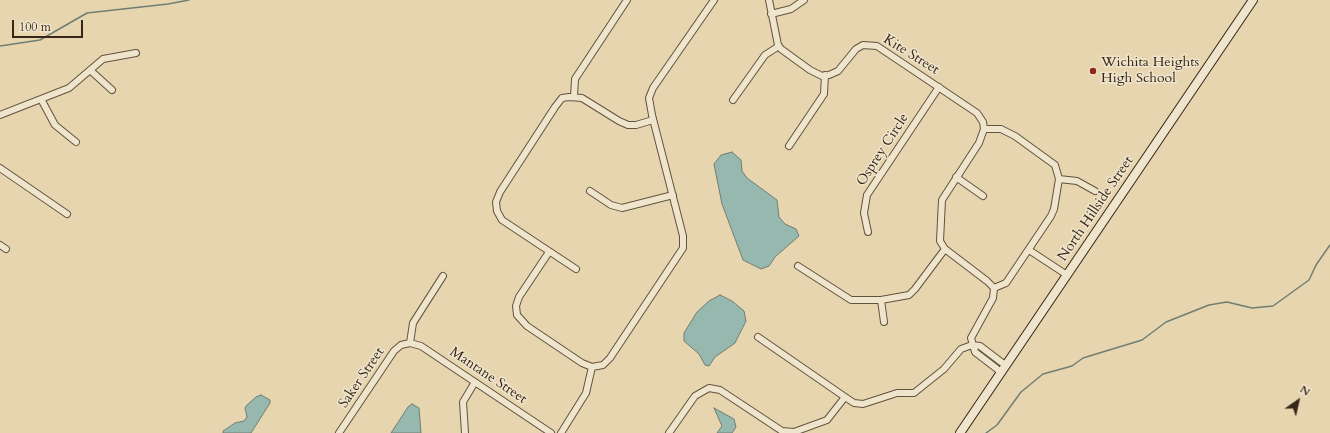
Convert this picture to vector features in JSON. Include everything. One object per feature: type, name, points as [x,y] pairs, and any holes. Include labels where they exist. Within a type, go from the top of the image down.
[{"type":"main road","name":"North Hillside Street","points":[[960,433],[1253,0]]},
{"type":"street","points":[[574,97],[575,79],[627,0]]},
{"type":"street","points":[[549,252],[519,297],[516,306],[517,315],[527,326],[582,363],[592,367],[603,365],[610,358],[681,252],[683,240],[649,102],[653,88],[714,0]]},
{"type":"street","points":[[769,0],[779,46],[810,70],[825,75],[824,94],[789,146]]},
{"type":"street","points":[[772,14],[791,9],[804,0]]},
{"type":"street","name":"Kite Street","points":[[825,75],[838,71],[856,49],[863,45],[870,44],[883,49],[977,113],[980,116],[984,129]]},
{"type":"street","points":[[733,100],[764,55],[779,46]]},
{"type":"street","points":[[0,114],[69,88],[79,81],[103,58],[136,53]]},
{"type":"street","points":[[90,70],[112,90]]},
{"type":"street","name":"Osprey Circle","points":[[868,232],[864,213],[867,195],[939,87]]},
{"type":"street","points":[[576,269],[502,220],[497,211],[496,202],[500,192],[562,98],[582,98],[625,124],[636,125],[653,120]]},
{"type":"street","points":[[41,99],[55,124],[76,142]]},
{"type":"street","points":[[994,288],[1006,283],[1030,250],[1054,209],[1059,179],[1055,165],[1015,136],[1001,129],[984,129],[979,143],[945,194],[941,206],[940,241],[945,249],[987,280],[994,288],[993,298],[973,331],[971,338],[975,352],[1003,369]]},
{"type":"street","points":[[0,168],[66,214]]},
{"type":"street","points":[[956,177],[983,196]]},
{"type":"street","points":[[1059,179],[1077,181],[1095,191]]},
{"type":"street","points":[[590,191],[611,205],[622,208],[673,195]]},
{"type":"street","points":[[0,245],[6,249]]},
{"type":"street","points":[[798,266],[851,300],[881,300],[909,295],[916,289],[945,249]]},
{"type":"street","points":[[1030,250],[1067,275]]},
{"type":"street","points":[[410,343],[413,323],[443,276]]},
{"type":"street","points":[[881,300],[884,322]]},
{"type":"street","points":[[758,337],[854,403],[863,404],[897,393],[914,393],[944,369],[961,349],[972,345]]},
{"type":"street","name":"Mantane Street","points":[[410,343],[421,346],[550,433]]},
{"type":"street","name":"Saker Street","points":[[339,433],[394,351],[401,345],[410,343]]},
{"type":"street","points":[[561,433],[586,393],[592,367]]},
{"type":"street","points":[[465,433],[463,402],[475,382]]},
{"type":"street","points":[[669,433],[695,396],[709,388],[720,390],[782,431],[788,432],[827,420],[845,397]]},
{"type":"water","points":[[732,152],[741,160],[742,171],[747,178],[777,200],[779,217],[785,224],[796,229],[799,236],[775,257],[769,266],[761,269],[743,260],[722,204],[714,164],[721,155]]},
{"type":"water","points":[[720,295],[732,301],[744,311],[746,321],[735,343],[715,357],[709,366],[705,365],[699,354],[684,341],[684,333],[697,312],[709,301]]},
{"type":"water","points":[[261,395],[270,400],[270,403],[251,433],[223,433],[223,431],[235,423],[244,421],[247,417],[245,408],[256,397]]},
{"type":"water","points":[[412,404],[419,408],[421,433],[391,433],[408,407]]},
{"type":"water","points":[[714,408],[734,419],[736,427],[732,433],[717,433],[722,426]]},
{"type":"waterway","points":[[0,46],[40,40],[87,13],[168,4],[189,0]]},
{"type":"waterway","points":[[986,433],[997,425],[1021,392],[1043,374],[1072,366],[1083,358],[1142,340],[1166,322],[1209,305],[1227,302],[1252,308],[1273,306],[1309,280],[1316,265],[1330,245]]},
{"type":"place","name":"Wichita Heights High School","points":[[1093,71]]}]
